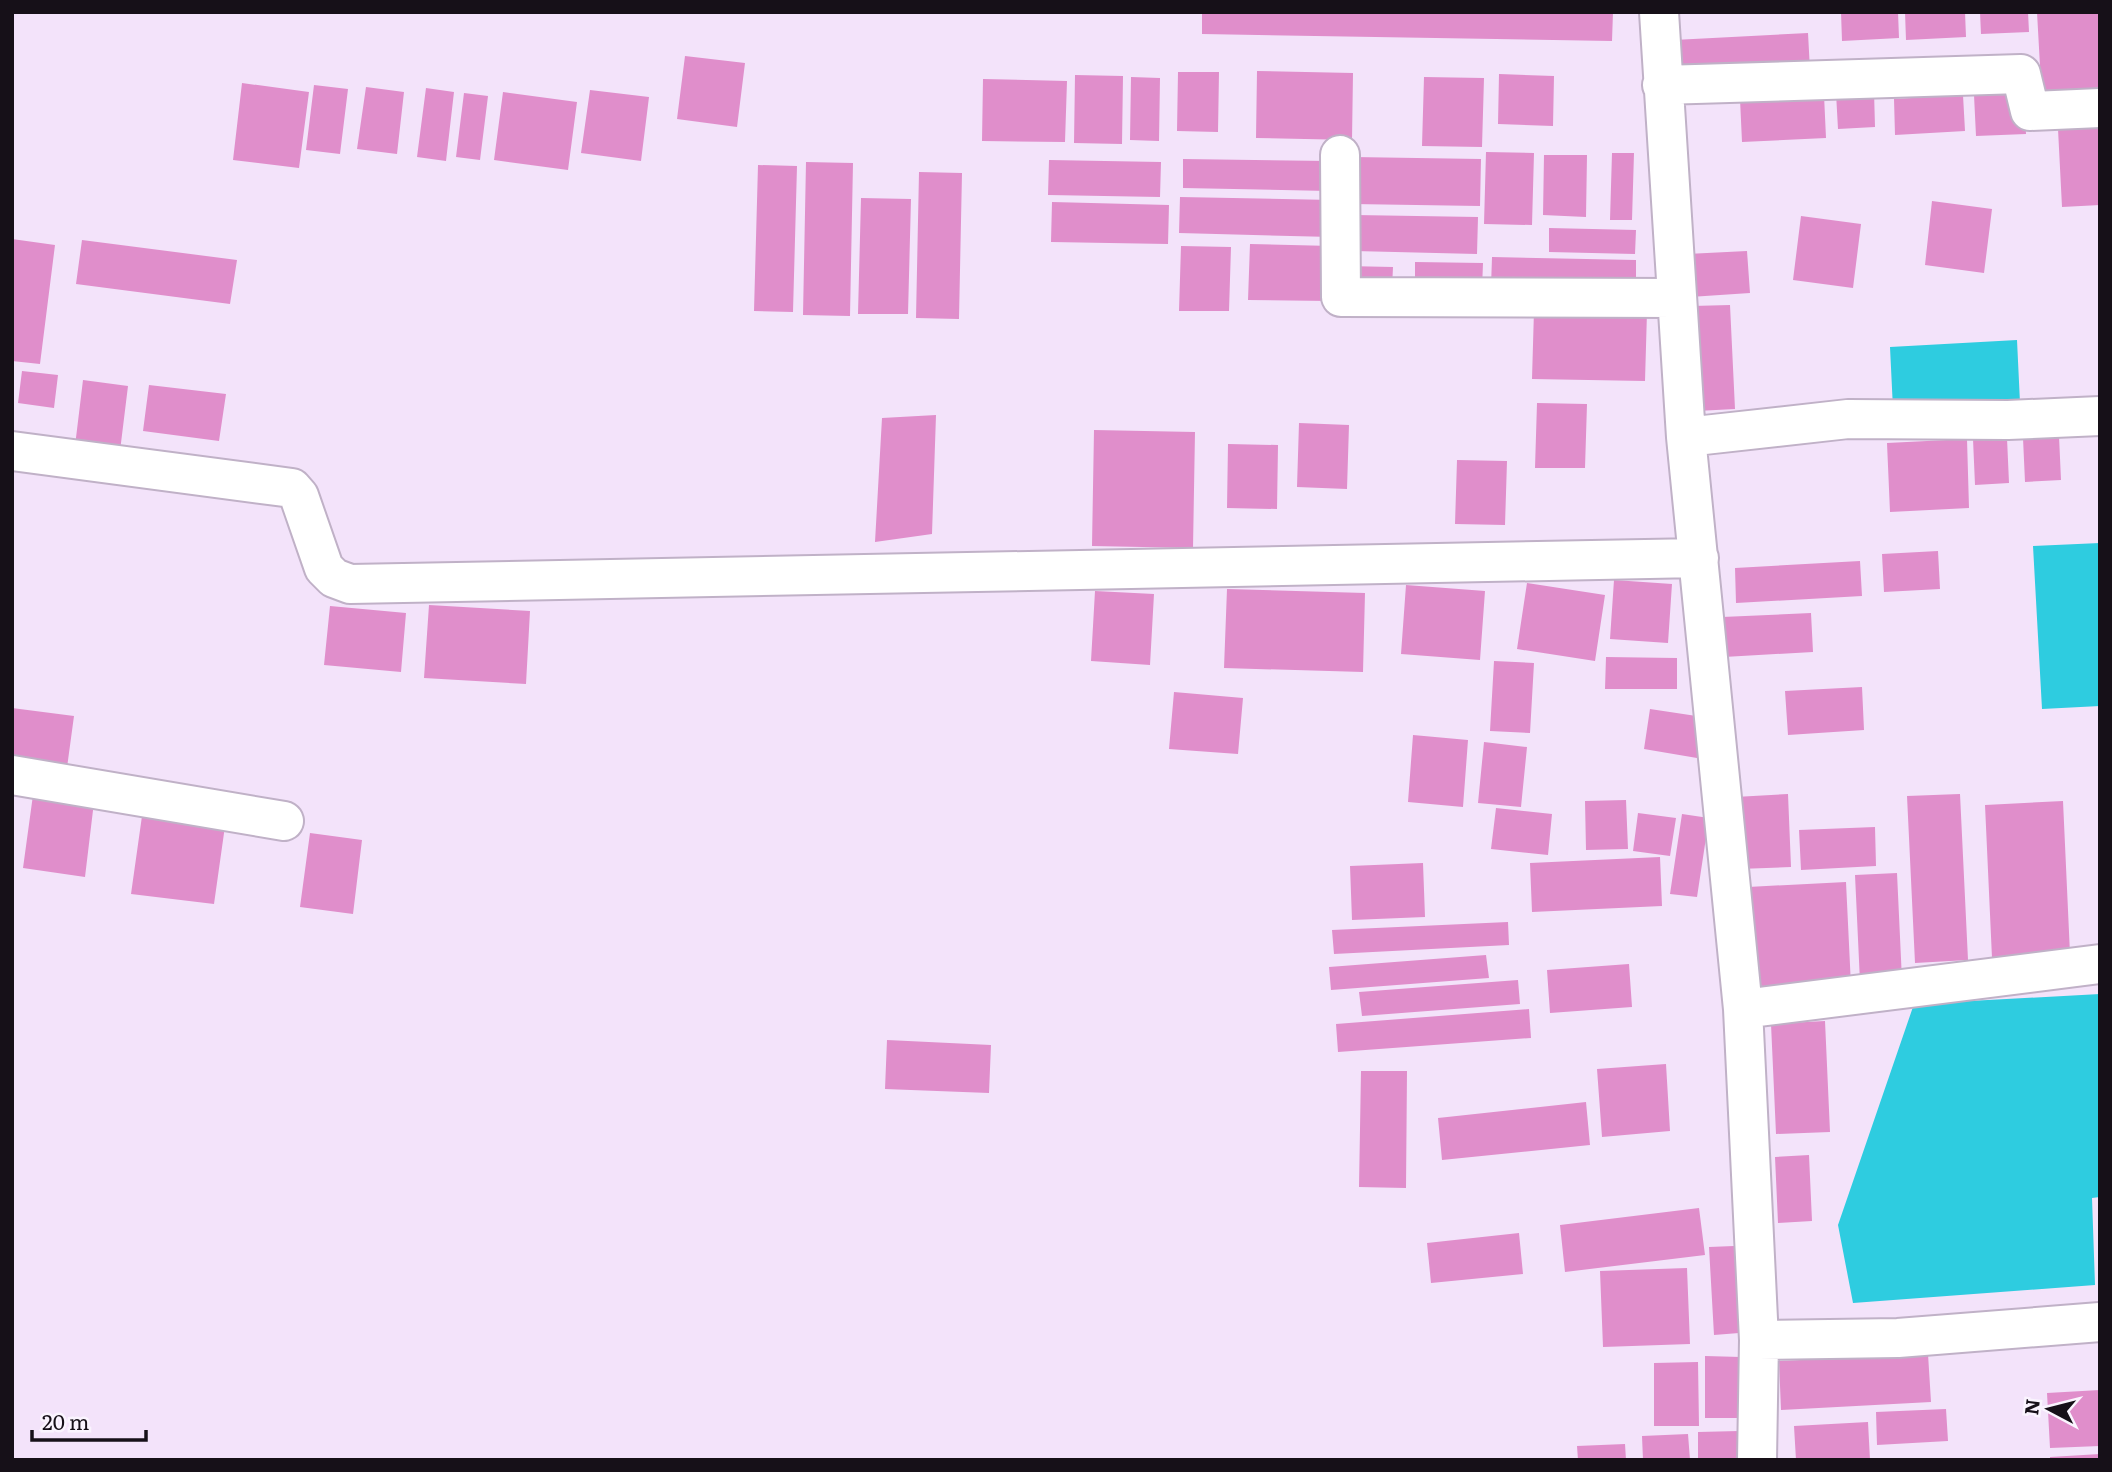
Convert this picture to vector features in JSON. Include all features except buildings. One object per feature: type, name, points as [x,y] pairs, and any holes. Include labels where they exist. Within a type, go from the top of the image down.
[{"type":"street","points":[[1659,12],[1686,437],[1743,1009],[1759,1340],[1757,1460]]},
{"type":"street","points":[[1662,85],[2021,74],[2030,111],[2100,108]]},
{"type":"street","points":[[1340,155],[1341,297],[1677,299]]},
{"type":"street","points":[[1686,437],[1848,419],[2008,420],[2100,416]]},
{"type":"street","points":[[12,450],[292,488],[299,496],[324,568],[334,579],[350,584],[1699,558]]},
{"type":"street","points":[[12,775],[284,821]]},
{"type":"street","points":[[1743,1009],[2100,964]]},
{"type":"street","points":[[1759,1340],[1898,1338],[2100,1322]]},
{"type":"water","points":[[2017,340],[2020,403],[1893,409],[1890,347]]},
{"type":"water","points":[[2100,543],[2100,706],[2042,709],[2033,546]]},
{"type":"water","points":[[2100,994],[2100,1197],[2092,1198],[2095,1285],[1853,1303],[1838,1225],[1914,1004]]}]
